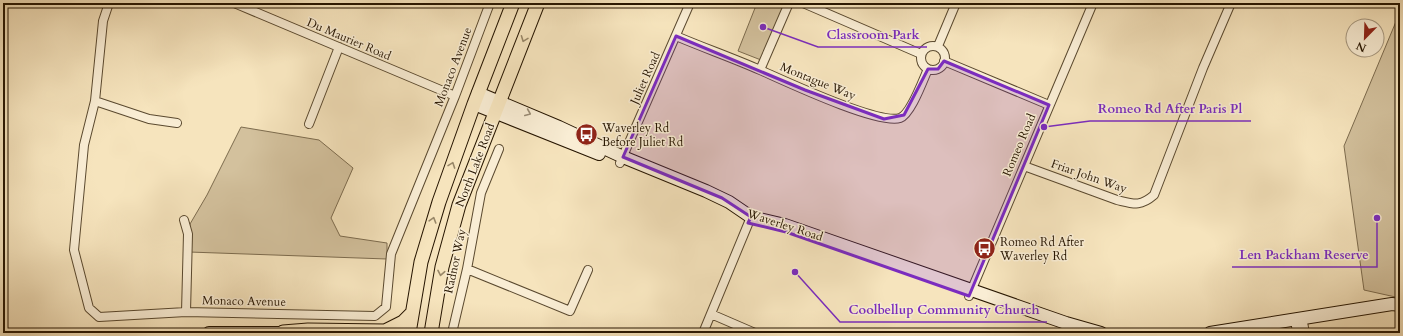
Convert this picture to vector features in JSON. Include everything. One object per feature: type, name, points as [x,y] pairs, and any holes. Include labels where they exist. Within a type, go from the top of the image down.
[{"type":"main road","name":"North Lake Road","points":[[409,333],[426,243],[476,99],[513,3]]},
{"type":"main road","name":"North Lake Road","points":[[431,333],[442,267],[457,212],[467,182],[538,3]]},
{"type":"main road","points":[[283,332],[308,330],[385,331],[403,322],[412,313]]},
{"type":"street","name":"Monaco Avenue","points":[[109,3],[103,21],[96,101],[84,145],[74,250],[89,308],[99,317],[186,312],[375,316],[386,307],[391,254],[455,96],[490,3]]},
{"type":"street","name":"Du Maurier Road","points":[[234,3],[455,96]]},
{"type":"street","name":"Juliet Road","points":[[622,160],[690,3]]},
{"type":"street","points":[[760,70],[789,3]]},
{"type":"street","points":[[802,3],[921,54]]},
{"type":"street","points":[[938,46],[956,3]]},
{"type":"street","name":"Romeo Road","points":[[970,293],[1093,3]]},
{"type":"street","name":"Friar John Way","points":[[1024,166],[1117,200],[1132,204],[1145,203],[1154,195],[1203,68],[1231,3]]},
{"type":"street","name":"Montague Way","points":[[676,36],[854,109],[877,117],[892,119],[900,118],[907,112],[928,69]]},
{"type":"street","points":[[928,46],[938,46],[944,54],[943,65],[938,69],[928,69],[921,61],[921,54],[928,46]]},
{"type":"street","points":[[309,124],[339,48]]},
{"type":"street","points":[[944,62],[1049,105]]},
{"type":"street","name":"Waverley Road","points":[[476,99],[559,126],[622,160],[706,191],[729,202],[750,220],[970,293],[1101,333]]},
{"type":"street","points":[[96,101],[149,119],[177,123]]},
{"type":"street","name":"Radnor Way","points":[[452,333],[467,269],[480,194],[499,149]]},
{"type":"street","points":[[184,220],[188,234],[186,312]]},
{"type":"street","points":[[703,333],[750,220]]},
{"type":"street","points":[[467,269],[570,310],[588,270]]},
{"type":"street","name":"Waverley Road","points":[[970,293],[1076,333]]},
{"type":"street","points":[[1210,333],[1300,325],[1392,304],[1400,305]]},
{"type":"street","points":[[1248,333],[1400,311]]},
{"type":"street","points":[[711,314],[755,333]]},
{"type":"street","points":[[210,333],[299,333]]},
{"type":"highlighted area","points":[[676,36],[805,90],[884,119],[904,115],[928,69],[938,69],[944,61],[1049,105],[969,296],[786,232],[748,223],[751,217],[722,198],[623,157]]},
{"type":"shaded area","points":[[757,3],[792,3],[761,60],[738,51]]},
{"type":"shaded area","points":[[1400,12],[1400,298],[1364,290],[1344,146],[1381,58],[1385,58],[1385,48]]},
{"type":"shaded area","points":[[241,127],[319,140],[353,168],[331,218],[340,236],[387,243],[387,259],[189,252],[190,224],[207,195]]},
{"type":"place","name":"Classroom Park","points":[[763,27]]},
{"type":"place","name":"Romeo Rd After Paris Pl","points":[[1044,127]]},
{"type":"place","name":"Waverley Rd Before Juliet Rd","points":[[586,135]]},
{"type":"place","name":"Len Packham Reserve","points":[[1377,218]]},
{"type":"place","name":"Romeo Rd After Waverley Rd","points":[[985,249]]},
{"type":"place","name":"Coolbellup Community Church","points":[[795,272]]}]
